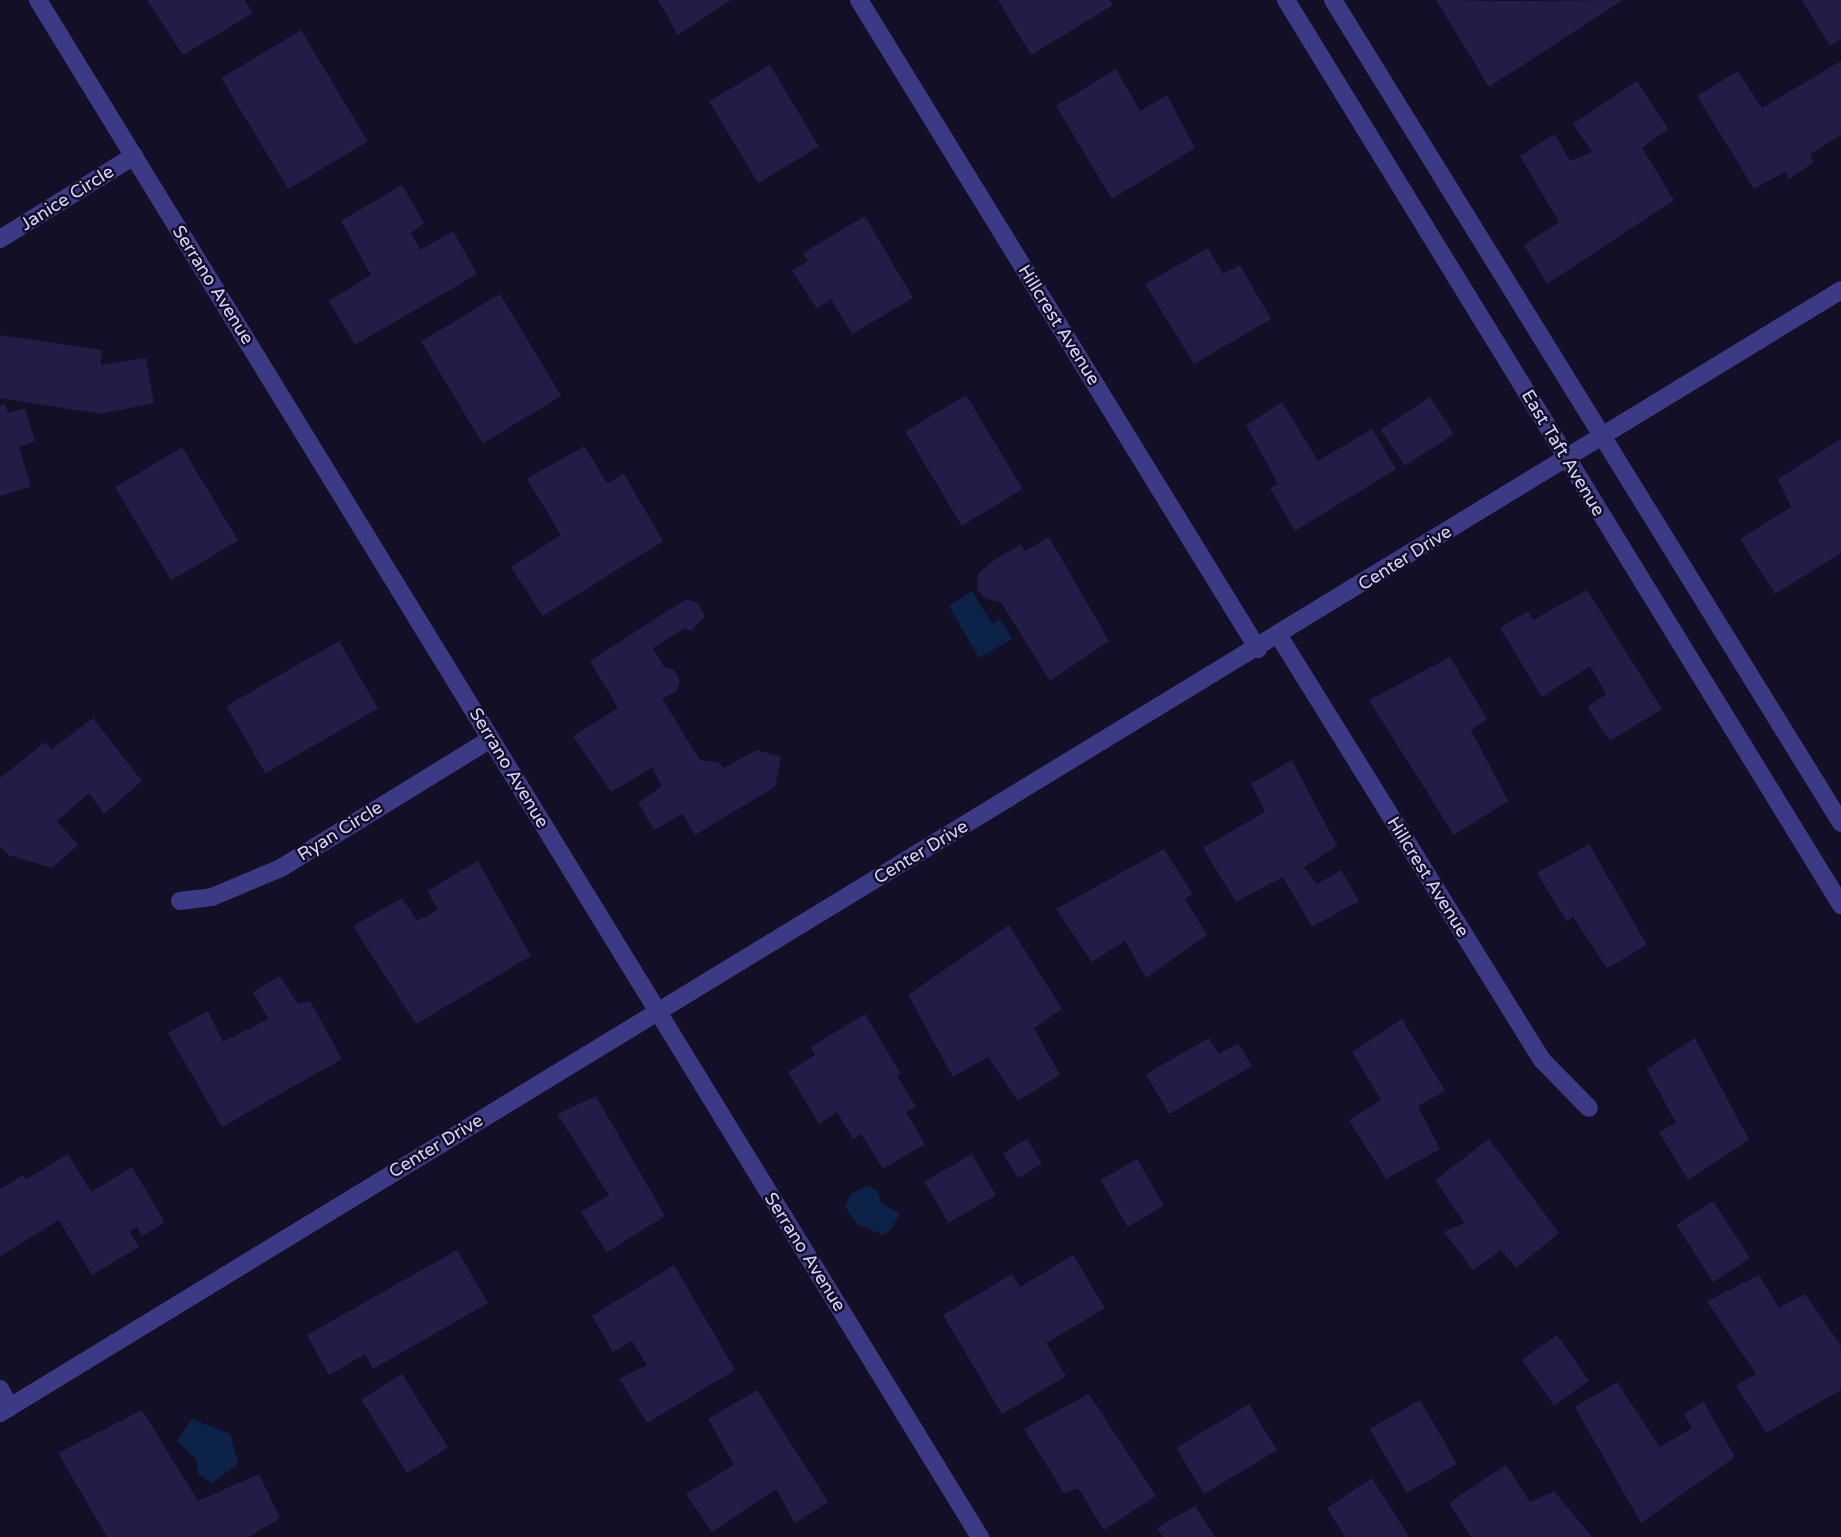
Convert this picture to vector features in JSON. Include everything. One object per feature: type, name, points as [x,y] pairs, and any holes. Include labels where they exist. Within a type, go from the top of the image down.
[{"type":"street","name":"Serrano Avenue","points":[[38,0],[980,1537]]},
{"type":"street","name":"Hillcrest Avenue","points":[[859,0],[1258,649]]},
{"type":"street","name":"East Taft Avenue","points":[[1286,0],[1841,905]]},
{"type":"street","points":[[1333,0],[1841,823]]},
{"type":"street","name":"Janice Circle","points":[[0,239],[134,156]]},
{"type":"street","name":"Center Drive","points":[[5,1410],[656,1011],[1258,649],[1841,290]]},
{"type":"street","name":"Hillcrest Avenue","points":[[1279,636],[1542,1060],[1589,1108]]},
{"type":"street","name":"Ryan Circle","points":[[180,901],[212,897],[281,868],[491,739]]},
{"type":"street","points":[[0,1389],[5,1410]]},
{"type":"water","points":[[972,591],[992,624],[1000,619],[1012,639],[979,658],[949,606]]},
{"type":"water","points":[[866,1186],[877,1190],[882,1204],[900,1213],[891,1230],[883,1235],[857,1224],[845,1207],[851,1194]]},
{"type":"water","points":[[192,1419],[230,1434],[238,1464],[212,1483],[198,1474],[196,1459],[177,1441]]},
{"type":"building","points":[[147,0],[245,0],[253,13],[183,55]]},
{"type":"building","points":[[658,0],[731,0],[678,35]]},
{"type":"building","points":[[998,0],[1110,0],[1113,5],[1031,55]]},
{"type":"building","points":[[1436,0],[1510,1],[1623,0],[1489,87]]},
{"type":"building","points":[[1802,0],[1841,0],[1841,39],[1830,46]]},
{"type":"building","points":[[301,30],[368,141],[288,189],[221,78]]},
{"type":"building","points":[[1841,61],[1841,135],[1810,154],[1814,162],[1789,179],[1785,172],[1754,189],[1697,96],[1738,71],[1762,108]]},
{"type":"building","points":[[770,65],[819,146],[758,183],[709,102]]},
{"type":"building","points":[[1116,69],[1140,111],[1167,95],[1195,148],[1112,199],[1056,106]]},
{"type":"building","points":[[1637,81],[1668,129],[1642,148],[1674,200],[1547,284],[1524,245],[1559,222],[1520,156],[1555,134],[1570,161],[1592,152],[1573,124]]},
{"type":"building","points":[[402,185],[424,223],[411,233],[420,250],[453,231],[477,274],[355,345],[329,301],[371,275],[341,221]]},
{"type":"building","points":[[865,216],[913,298],[852,334],[831,299],[817,309],[792,271],[808,261],[803,253]]},
{"type":"building","points":[[1208,248],[1223,274],[1240,265],[1271,319],[1194,364],[1145,284]]},
{"type":"building","points":[[500,294],[561,396],[482,443],[421,341]]},
{"type":"building","points":[[0,335],[102,350],[101,365],[146,358],[154,403],[101,414],[0,398]]},
{"type":"building","points":[[966,395],[1023,489],[962,526],[905,432]]},
{"type":"building","points":[[1430,397],[1454,434],[1404,466],[1381,429]]},
{"type":"building","points":[[1282,402],[1318,461],[1372,429],[1396,469],[1295,531],[1270,488],[1278,484],[1246,425]]},
{"type":"building","points":[[5,404],[8,413],[25,408],[35,441],[19,447],[31,487],[0,496],[0,406]]},
{"type":"building","points":[[1841,439],[1841,553],[1775,594],[1740,539],[1791,507],[1778,479]]},
{"type":"building","points":[[584,446],[607,483],[624,474],[663,541],[543,616],[511,567],[561,535],[527,479]]},
{"type":"building","points":[[182,447],[238,540],[171,581],[115,487]]},
{"type":"building","points":[[1049,537],[1109,641],[1050,681],[1001,602],[986,599],[977,589],[978,574],[990,563],[1021,544],[1025,551]]},
{"type":"building","points":[[1587,590],[1662,709],[1610,741],[1587,707],[1606,694],[1590,666],[1542,697],[1500,628],[1528,611],[1533,620]]},
{"type":"building","points":[[686,599],[698,603],[705,616],[691,631],[685,628],[653,648],[664,667],[674,670],[680,681],[677,691],[662,699],[700,760],[718,762],[724,768],[757,750],[781,757],[775,787],[695,835],[683,814],[654,830],[638,803],[662,786],[652,768],[611,792],[573,736],[618,708],[590,661]]},
{"type":"building","points":[[339,641],[378,709],[265,774],[226,706]]},
{"type":"building","points":[[1450,657],[1487,719],[1471,730],[1508,801],[1454,835],[1369,700]]},
{"type":"building","points":[[93,718],[142,781],[104,814],[89,793],[57,821],[78,845],[52,868],[8,855],[0,846],[0,778],[45,742],[52,749]]},
{"type":"building","points":[[1292,760],[1337,846],[1304,867],[1317,884],[1341,870],[1359,901],[1312,927],[1283,877],[1236,902],[1203,848],[1265,812],[1251,784]]},
{"type":"building","points":[[1589,844],[1647,945],[1607,968],[1573,917],[1567,922],[1537,873]]},
{"type":"building","points":[[1164,849],[1193,894],[1185,899],[1207,935],[1146,978],[1125,941],[1092,962],[1056,909]]},
{"type":"building","points":[[478,861],[531,956],[416,1024],[353,926],[402,898],[417,921],[438,910],[427,891]]},
{"type":"building","points":[[1009,925],[1062,1009],[1034,1028],[1060,1075],[1018,1101],[988,1057],[953,1077],[908,995]]},
{"type":"building","points":[[280,976],[298,1004],[310,1001],[342,1059],[222,1127],[168,1033],[208,1011],[223,1042],[268,1019],[253,992]]},
{"type":"building","points":[[865,1014],[901,1074],[897,1076],[916,1107],[906,1112],[925,1144],[883,1169],[861,1134],[853,1139],[837,1112],[819,1124],[788,1072],[815,1055],[811,1047]]},
{"type":"building","points":[[1402,1019],[1445,1091],[1418,1106],[1440,1149],[1386,1179],[1349,1120],[1381,1100],[1352,1052]]},
{"type":"building","points":[[1209,1038],[1219,1054],[1238,1043],[1252,1066],[1169,1114],[1146,1074]]},
{"type":"building","points":[[1695,1038],[1749,1140],[1688,1180],[1659,1132],[1676,1123],[1647,1069]]},
{"type":"building","points":[[596,1096],[665,1216],[607,1252],[581,1212],[609,1195],[557,1114]]},
{"type":"building","points":[[1027,1139],[1042,1164],[1018,1178],[1003,1153]]},
{"type":"building","points":[[1489,1139],[1559,1233],[1516,1268],[1501,1250],[1473,1270],[1444,1232],[1464,1223],[1435,1180]]},
{"type":"building","points":[[68,1154],[91,1192],[132,1167],[165,1222],[142,1236],[137,1227],[129,1231],[139,1247],[92,1275],[59,1220],[0,1256],[0,1189],[23,1175],[26,1179]]},
{"type":"building","points":[[972,1154],[996,1196],[948,1223],[924,1182]]},
{"type":"building","points":[[1137,1159],[1164,1206],[1128,1227],[1101,1180]]},
{"type":"building","points":[[1713,1201],[1750,1258],[1713,1282],[1676,1225]]},
{"type":"building","points":[[457,1250],[488,1303],[373,1369],[365,1354],[329,1375],[307,1335]]},
{"type":"building","points":[[1073,1255],[1105,1308],[1046,1343],[1066,1376],[1002,1414],[943,1315],[1012,1274],[1020,1287]]},
{"type":"building","points":[[674,1265],[735,1370],[647,1423],[619,1379],[647,1365],[632,1341],[613,1352],[592,1316]]},
{"type":"building","points":[[1759,1275],[1779,1308],[1805,1294],[1841,1346],[1841,1390],[1766,1433],[1736,1386],[1756,1374],[1707,1301]]},
{"type":"building","points":[[1557,1335],[1589,1381],[1554,1406],[1522,1360]]},
{"type":"building","points":[[402,1374],[448,1448],[407,1473],[361,1399]]},
{"type":"building","points":[[1617,1382],[1660,1447],[1692,1428],[1684,1414],[1703,1401],[1735,1457],[1641,1523],[1575,1407]]},
{"type":"building","points":[[757,1390],[828,1502],[795,1523],[776,1489],[712,1532],[686,1494],[734,1465],[708,1419]]},
{"type":"building","points":[[1089,1394],[1156,1496],[1104,1530],[1078,1488],[1064,1493],[1024,1429]]},
{"type":"building","points":[[1420,1400],[1457,1464],[1407,1493],[1370,1429]]},
{"type":"building","points":[[1249,1404],[1277,1450],[1204,1494],[1176,1448]]},
{"type":"building","points":[[142,1410],[198,1501],[259,1474],[280,1518],[249,1537],[107,1537],[58,1453]]},
{"type":"building","points":[[1506,1465],[1530,1502],[1554,1491],[1592,1537],[1471,1537],[1449,1503]]},
{"type":"building","points":[[1372,1478],[1409,1537],[1345,1537],[1327,1508]]},
{"type":"building","points":[[1195,1506],[1215,1537],[1163,1537],[1157,1528]]}]
